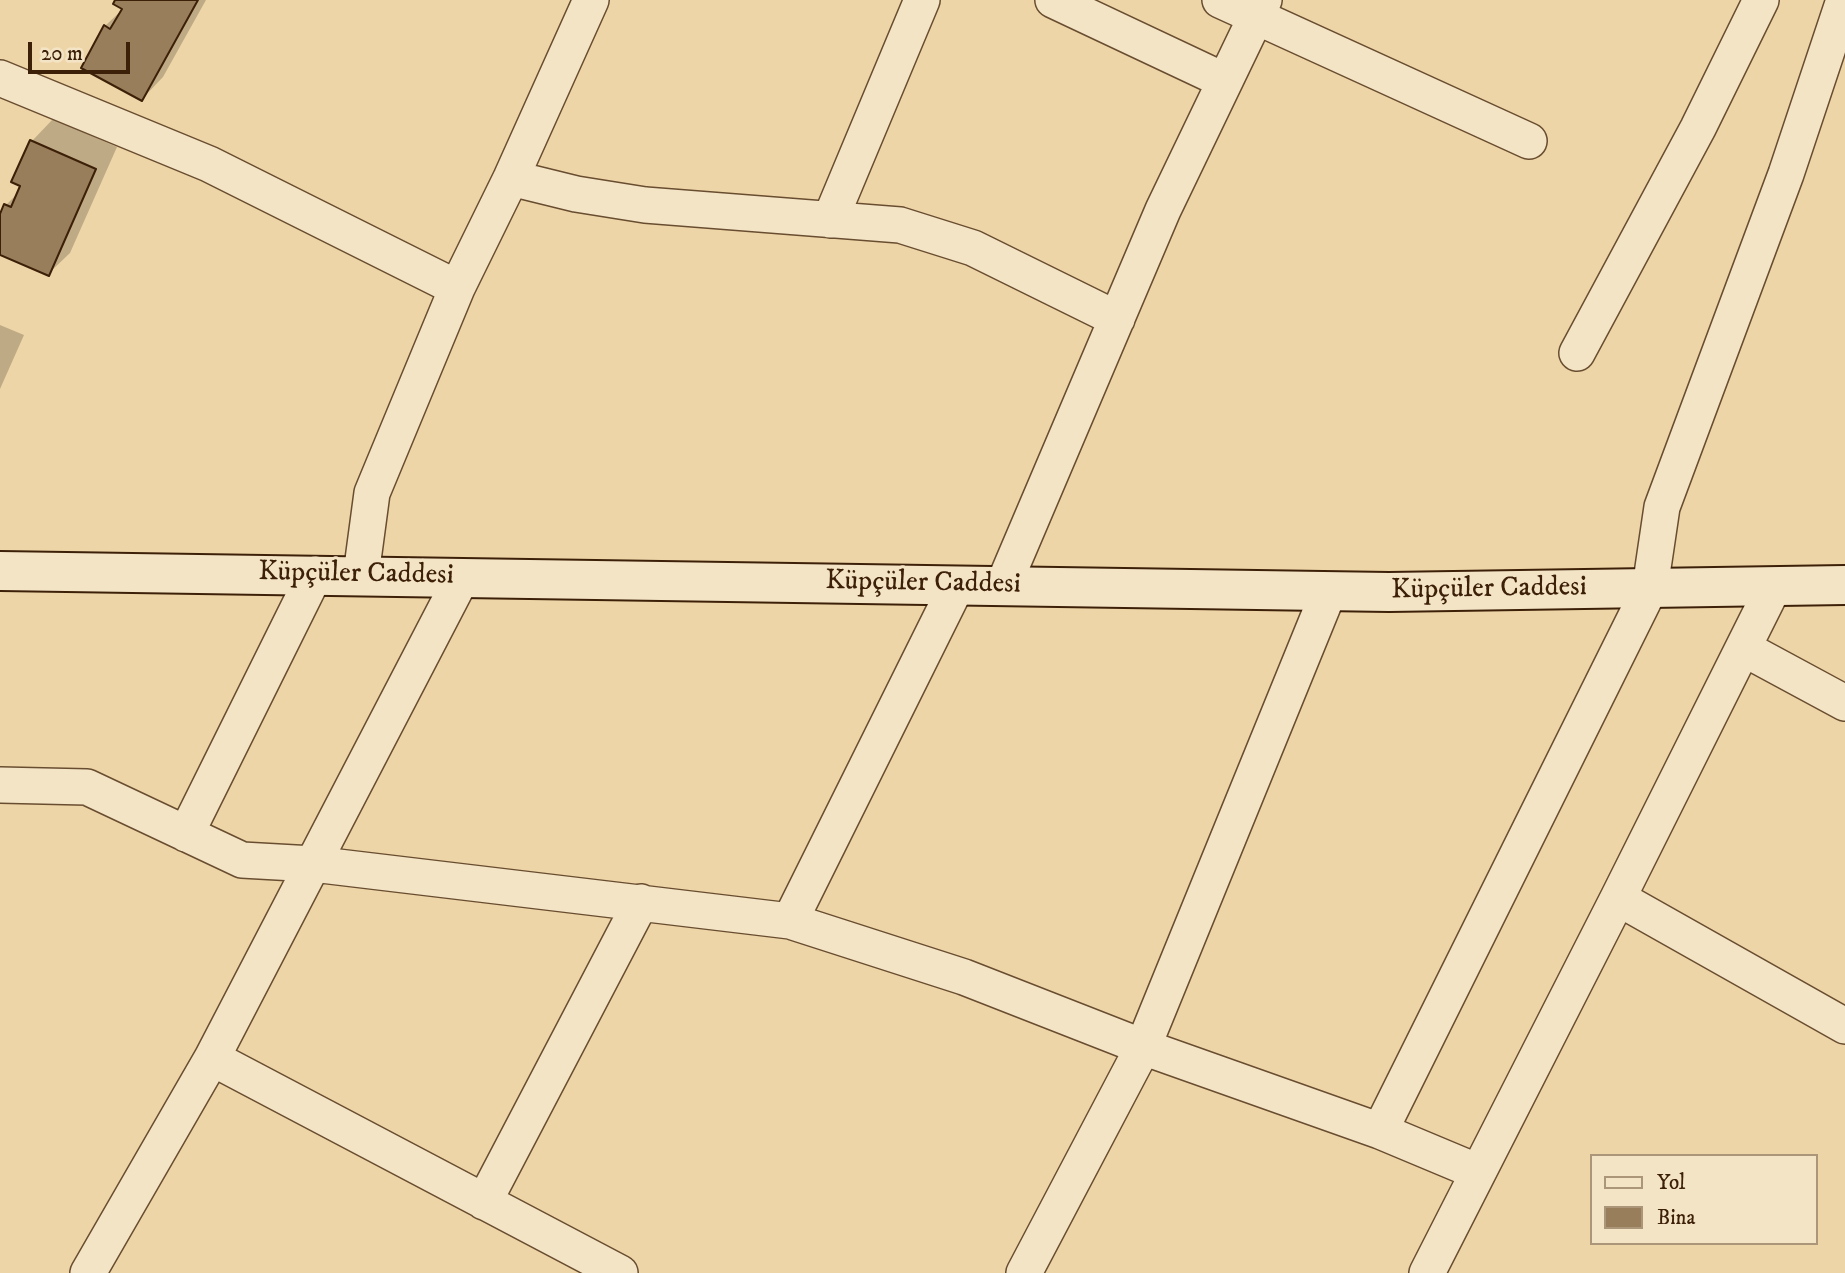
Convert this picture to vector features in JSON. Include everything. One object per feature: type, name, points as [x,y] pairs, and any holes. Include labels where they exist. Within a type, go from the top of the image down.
[{"type":"street","points":[[361,575],[372,493],[457,288],[511,178],[591,0]]},
{"type":"street","points":[[830,220],[922,0]]},
{"type":"street","points":[[1053,0],[1225,81]]},
{"type":"street","points":[[1220,0],[1260,9],[1528,141]]},
{"type":"street","points":[[1577,353],[1698,128],[1761,0]]},
{"type":"street","points":[[1380,1131],[1650,588],[1662,507],[1786,174],[1844,0]]},
{"type":"street","points":[[1003,586],[1163,210],[1260,9]]},
{"type":"street","points":[[0,78],[209,164],[457,288]]},
{"type":"street","points":[[511,178],[576,194],[645,205],[900,225],[973,248],[1117,319]]},
{"type":"street","name":"Küpçüler Caddesi","points":[[0,570],[1329,591],[1845,585]]},
{"type":"street","points":[[186,834],[315,574]]},
{"type":"street","points":[[88,1273],[212,1058],[462,577]]},
{"type":"street","points":[[790,921],[957,585]]},
{"type":"street","points":[[1441,1268],[1478,1172],[1774,586]]},
{"type":"street","points":[[1024,1273],[1143,1047],[1329,591]]},
{"type":"street","points":[[1743,648],[1845,703]]},
{"type":"street","points":[[0,785],[87,787],[242,860],[313,864],[790,921],[964,977],[1143,1047],[1380,1131],[1478,1172]]},
{"type":"street","points":[[1618,898],[1845,1026]]},
{"type":"street","points":[[484,1202],[641,902]]},
{"type":"street","points":[[212,1058],[620,1273]]},
{"type":"building","points":[[115,0],[198,0],[142,101],[81,68],[104,25],[110,29],[122,9],[113,4]]},
{"type":"building","points":[[30,140],[96,169],[49,276],[0,255],[0,214],[4,204],[11,207],[20,186],[11,182]]}]
